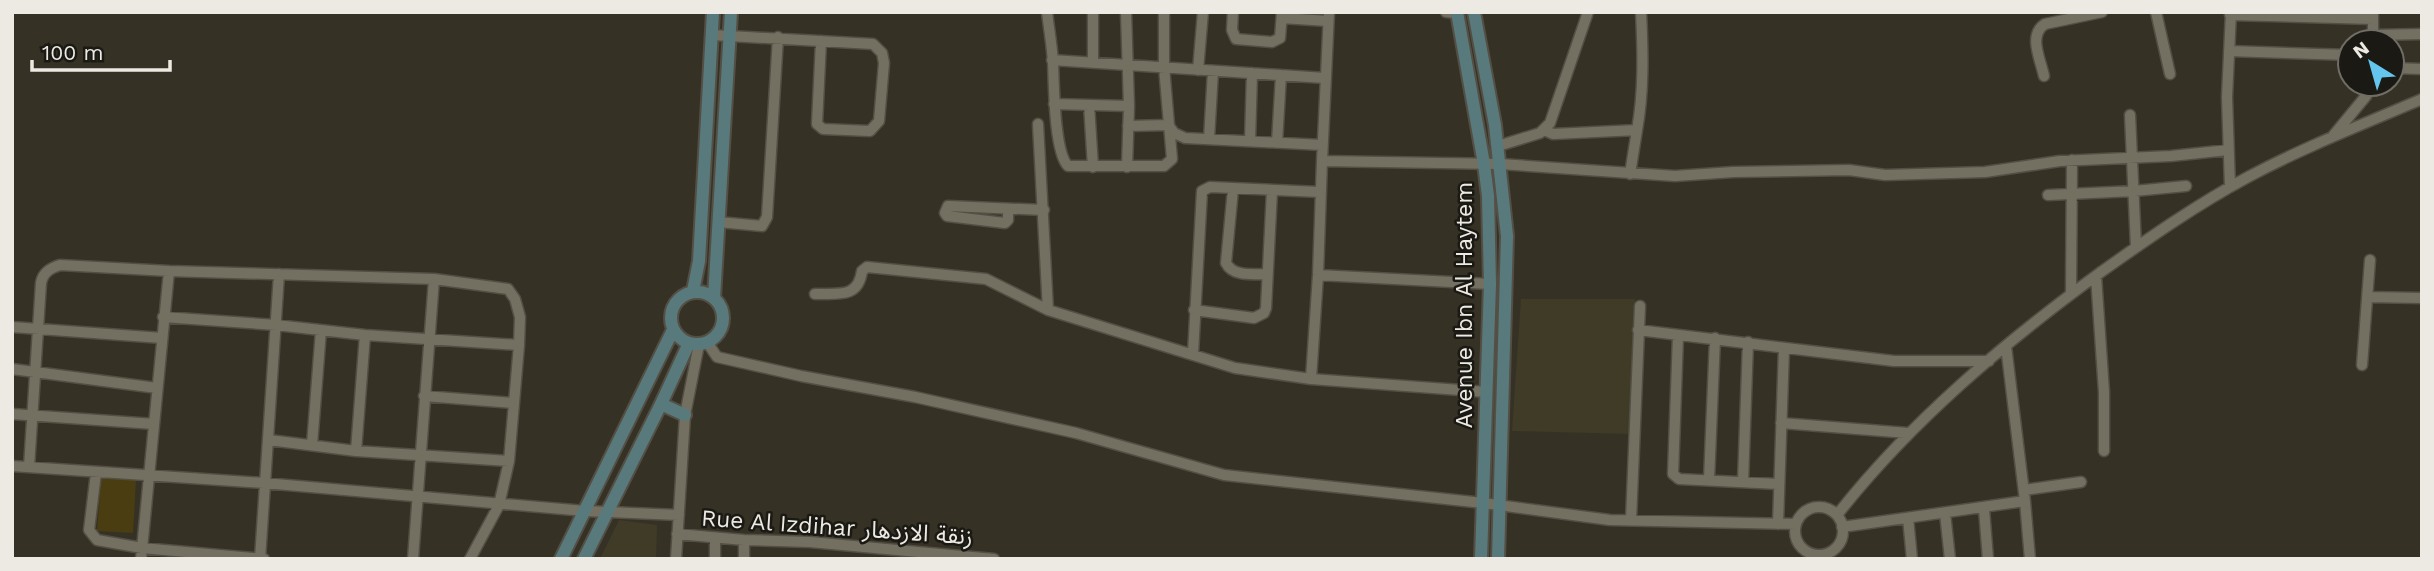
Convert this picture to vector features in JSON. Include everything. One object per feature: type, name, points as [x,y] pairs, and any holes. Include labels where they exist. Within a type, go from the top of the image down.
[{"type":"street","points":[[693,292],[699,261],[713,12]]},
{"type":"street","points":[[714,298],[731,12]]},
{"type":"street","points":[[1047,12],[1054,104],[1064,162],[1068,166],[1093,167],[1164,166],[1172,159],[1164,67],[1164,12]]},
{"type":"street","points":[[1093,12],[1093,62]]},
{"type":"street","points":[[1126,12],[1129,106],[1127,167]]},
{"type":"street","points":[[1198,69],[1203,12]]},
{"type":"street","points":[[1233,12],[1234,35],[1242,41],[1276,41],[1280,38],[1282,15],[1328,17],[1311,380]]},
{"type":"street","points":[[1446,12],[1457,12]]},
{"type":"street","name":"Avenue Ibn Al Haytem","points":[[1457,12],[1485,164],[1489,234],[1490,284],[1481,559]]},
{"type":"street","name":"Avenue Ibn Al Haytem","points":[[1474,12],[1498,146],[1505,212],[1507,260],[1498,559]]},
{"type":"street","points":[[1498,146],[1544,130],[1552,119],[1588,12]]},
{"type":"street","points":[[1630,174],[1640,113],[1643,60],[1641,12]]},
{"type":"street","points":[[2044,76],[2035,35],[2038,29],[2072,15],[2102,12]]},
{"type":"street","points":[[2156,12],[2169,74]]},
{"type":"street","points":[[2230,187],[2227,97],[2230,14],[2373,16]]},
{"type":"street","points":[[712,35],[778,37],[873,44],[882,53],[884,63],[879,121],[870,131],[823,129],[817,124],[821,41]]},
{"type":"street","points":[[718,222],[762,226],[767,217],[778,37]]},
{"type":"street","points":[[2230,51],[2336,55]]},
{"type":"street","points":[[1052,60],[1325,78]]},
{"type":"street","points":[[1209,139],[1213,71]]},
{"type":"street","points":[[1250,141],[1252,73]]},
{"type":"street","points":[[1277,143],[1281,75]]},
{"type":"street","points":[[2330,139],[2364,98]]},
{"type":"street","points":[[1837,515],[1908,433],[2006,346],[2136,247],[2230,187],[2422,99]]},
{"type":"street","points":[[1054,104],[1129,106]]},
{"type":"street","points":[[1089,105],[1093,167]]},
{"type":"street","points":[[2130,115],[2136,247]]},
{"type":"street","points":[[1038,124],[1048,310]]},
{"type":"street","points":[[1128,126],[1169,125]]},
{"type":"street","points":[[1169,125],[1178,136],[1322,145]]},
{"type":"street","points":[[1544,130],[1553,134],[1637,130]]},
{"type":"street","points":[[1322,161],[1500,164],[1675,176],[1836,170],[1885,175],[1985,172],[2071,160],[2228,150]]},
{"type":"street","points":[[2071,160],[2071,294]]},
{"type":"street","points":[[2049,195],[2186,186]]},
{"type":"street","points":[[1193,354],[1200,195],[1206,188],[1320,192]]},
{"type":"street","points":[[1233,189],[1226,263],[1231,271],[1236,273],[1267,274]]},
{"type":"street","points":[[1194,310],[1254,318],[1266,308],[1272,191]]},
{"type":"street","points":[[1008,209],[1008,220],[1005,223],[945,214],[948,206],[1044,210]]},
{"type":"street","points":[[2361,365],[2370,260]]},
{"type":"street","points":[[29,467],[41,283],[43,275],[51,268],[60,265],[434,279],[508,289],[520,317],[509,461],[499,505],[470,559]]},
{"type":"street","points":[[815,293],[851,292],[857,288],[862,271],[867,267],[986,279],[1048,310],[1235,368],[1311,380],[1486,392]]},
{"type":"street","points":[[141,553],[169,271]]},
{"type":"street","points":[[96,473],[90,533],[97,540],[141,553],[261,559],[279,274]]},
{"type":"street","points":[[1318,275],[1490,284]]},
{"type":"street","points":[[2096,276],[2104,392],[2104,451]]},
{"type":"street","points":[[413,559],[434,279]]},
{"type":"street","points":[[584,559],[661,404],[698,343],[717,335],[722,326],[723,315],[714,298],[705,293],[693,292],[677,301],[672,310],[673,330],[680,338],[698,343],[717,357],[1076,433],[1224,475],[1483,503],[1610,520],[1796,524]]},
{"type":"street","points":[[2368,297],[2422,298]]},
{"type":"street","points":[[1632,520],[1640,306]]},
{"type":"street","points":[[163,317],[365,335],[519,345]]},
{"type":"street","points":[[12,327],[162,338]]},
{"type":"street","points":[[312,445],[321,330]]},
{"type":"street","points":[[561,559],[673,330]]},
{"type":"street","points":[[1638,330],[1894,361],[1989,361]]},
{"type":"street","points":[[356,451],[365,335]]},
{"type":"street","points":[[1678,336],[1672,470],[1679,479],[1778,484]]},
{"type":"street","points":[[1709,480],[1715,338]]},
{"type":"street","points":[[1742,482],[1748,342]]},
{"type":"street","points":[[676,559],[685,415],[698,343]]},
{"type":"street","points":[[2006,346],[2030,559]]},
{"type":"street","points":[[1778,524],[1784,348]]},
{"type":"street","points":[[12,369],[157,388]]},
{"type":"street","points":[[424,396],[514,403]]},
{"type":"street","points":[[661,404],[685,415]]},
{"type":"street","points":[[12,414],[154,424]]},
{"type":"street","points":[[1781,423],[1908,433]]},
{"type":"street","points":[[268,440],[356,451],[509,461]]},
{"type":"street","points":[[12,466],[264,483],[607,513],[679,515]]},
{"type":"street","points":[[1842,527],[1984,509],[2081,482]]},
{"type":"street","points":[[1825,508],[1837,515],[1843,535],[1835,554],[1805,555],[1796,537],[1796,524],[1804,512],[1825,508]]},
{"type":"street","points":[[1984,509],[1988,559]]},
{"type":"street","points":[[1945,513],[1950,559]]},
{"type":"street","points":[[1908,518],[1912,559]]},
{"type":"street","name":"Rue Al Izdihar زنقة الازدهار","points":[[677,534],[810,542],[994,559]]},
{"type":"street","points":[[715,538],[715,559]]},
{"type":"street","points":[[744,540],[744,559]]},
{"type":"shaded area","points":[[1521,299],[1635,299],[1630,434],[1512,431]]},
{"type":"shaded area","points":[[101,478],[136,480],[133,533],[97,531]]},
{"type":"shaded area","points":[[619,520],[657,525],[656,559],[600,559]]}]
